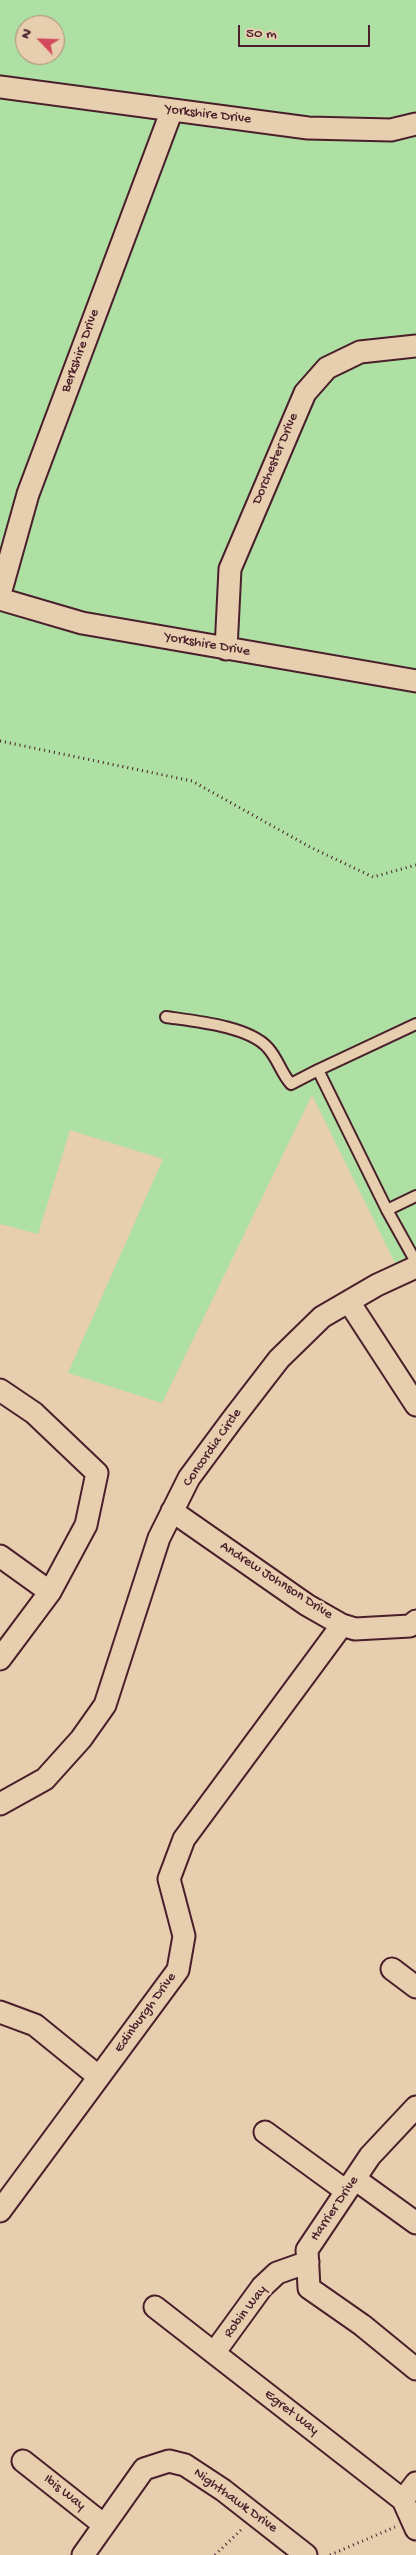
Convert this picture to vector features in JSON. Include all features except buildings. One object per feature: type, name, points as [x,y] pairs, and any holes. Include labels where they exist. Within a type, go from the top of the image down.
[{"type":"street","name":"Yorkshire Drive","points":[[0,87],[308,128],[391,130],[416,124]]},
{"type":"street","name":"Berkshire Drive","points":[[0,594],[28,494],[172,110]]},
{"type":"street","name":"Dorchester Drive","points":[[226,649],[230,569],[304,393],[327,368],[360,352],[416,346]]},
{"type":"street","name":"Yorkshire Drive","points":[[0,599],[82,623],[416,681]]},
{"type":"street","name":"Concordia Circle","points":[[0,1804],[45,1779],[81,1739],[105,1705],[159,1538],[172,1511],[189,1478],[279,1359],[322,1318],[416,1267]]},
{"type":"street","points":[[349,1302],[416,1405]]},
{"type":"street","points":[[0,1390],[34,1413],[97,1473],[86,1525],[50,1592],[0,1659]]},
{"type":"street","name":"Andrew Johnson Drive","points":[[172,1511],[307,1605],[342,1624],[355,1629],[410,1626],[416,1622]]},
{"type":"street","points":[[0,1556],[50,1592]]},
{"type":"street","name":"Edinburgh Drive","points":[[0,2211],[178,1970],[184,1936],[169,1879],[184,1839],[342,1624]]},
{"type":"street","points":[[392,1969],[416,1987]]},
{"type":"street","points":[[0,2012],[36,2025],[99,2077]]},
{"type":"street","name":"Harrier Drive","points":[[416,2106],[370,2156],[307,2250],[309,2288],[362,2325],[416,2368]]},
{"type":"street","points":[[265,2132],[416,2223]]},
{"type":"street","name":"Robin Way","points":[[214,2353],[262,2287],[278,2273],[308,2262]]},
{"type":"street","name":"Egret Way","points":[[154,2307],[214,2353],[410,2516]]},
{"type":"street","name":"Ibis Way","points":[[23,2461],[104,2525]]},
{"type":"street","name":"Nighthawk Drive","points":[[83,2555],[144,2469],[169,2461],[185,2465],[223,2490],[306,2555]]},
{"type":"street","points":[[410,2516],[416,2483]]},
{"type":"lane","points":[[166,1017],[218,1024],[251,1037],[268,1048],[283,1076],[291,1084],[416,1024]]},
{"type":"lane","points":[[318,1070],[387,1210],[416,1262]]},
{"type":"lane","points":[[387,1210],[416,1196]]},
{"type":"path","points":[[0,741],[192,781],[310,847],[373,877],[416,865]]},
{"type":"path","points":[[215,2555],[255,2514]]},
{"type":"path","points":[[330,2555],[410,2516]]},
{"type":"green space","points":[[0,0],[416,0],[416,1269],[401,1275],[312,1095],[162,1403],[68,1373],[163,1159],[70,1130],[38,1234],[0,1224]]}]
